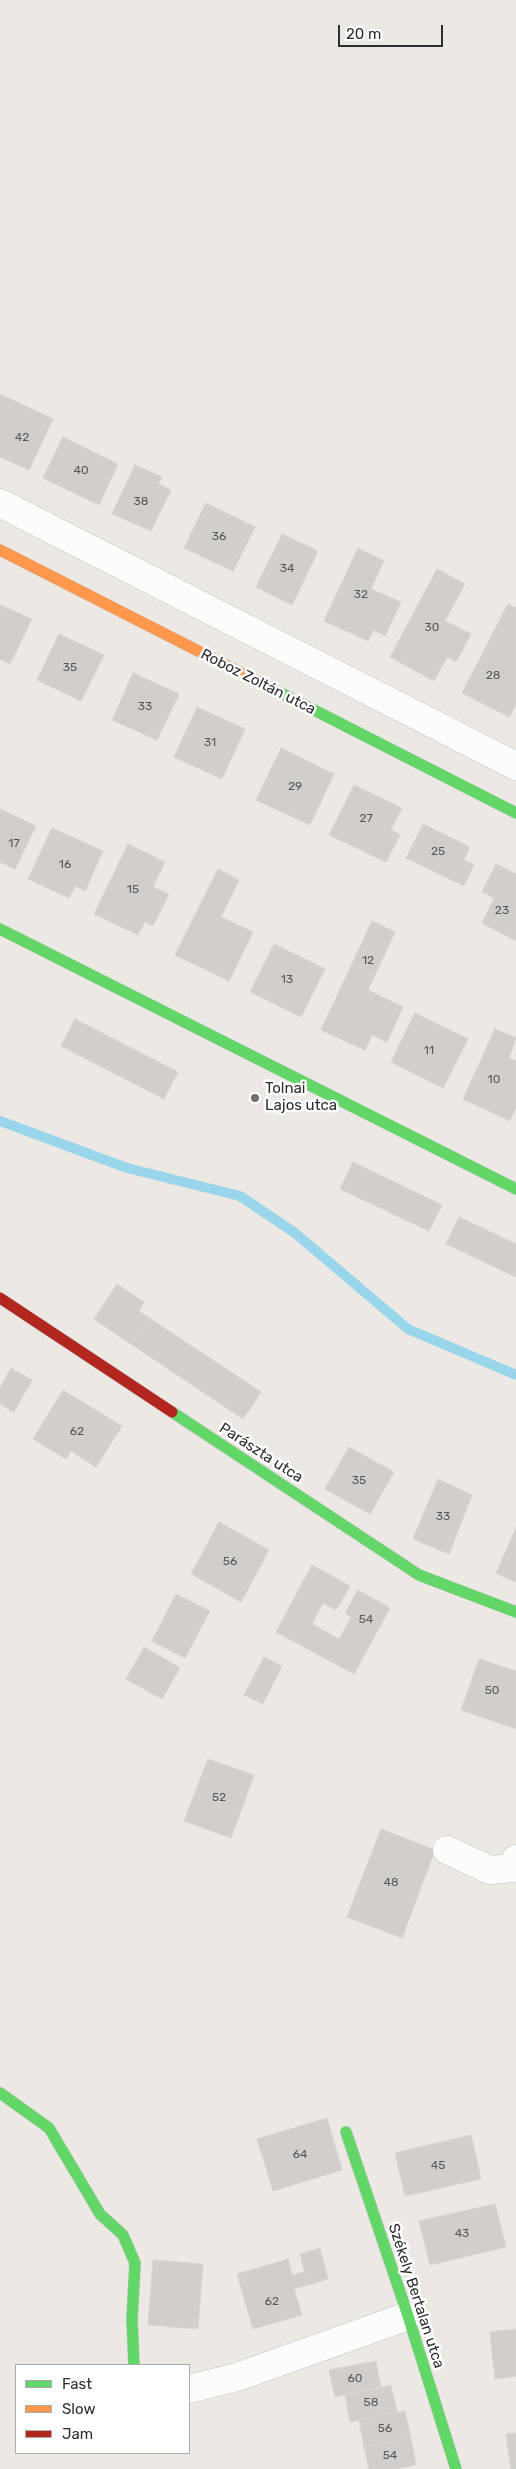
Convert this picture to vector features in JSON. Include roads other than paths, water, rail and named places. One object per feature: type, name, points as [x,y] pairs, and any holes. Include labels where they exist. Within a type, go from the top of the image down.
[{"type":"street","points":[[0,503],[516,766]]},
{"type":"street","name":"Roboz Zoltán utca","points":[[0,550],[516,813]]},
{"type":"street","points":[[0,929],[516,1189]]},
{"type":"street","name":"Parászta utca","points":[[0,1298],[419,1575],[516,1612]]},
{"type":"street","points":[[447,1850],[490,1870],[512,1868],[516,1859]]},
{"type":"street","points":[[0,2093],[50,2128],[100,2214],[123,2235],[135,2263],[132,2320],[134,2364]]},
{"type":"street","name":"Székely Bertalan utca","points":[[346,2132],[408,2316],[456,2469]]},
{"type":"street","points":[[190,2389],[237,2377],[408,2316]]},
{"type":"waterway","points":[[0,1121],[127,1168],[240,1196],[295,1233],[408,1329],[516,1375]]},
{"type":"place","name":"Tolnai Lajos utca","points":[[255,1098]]}]
